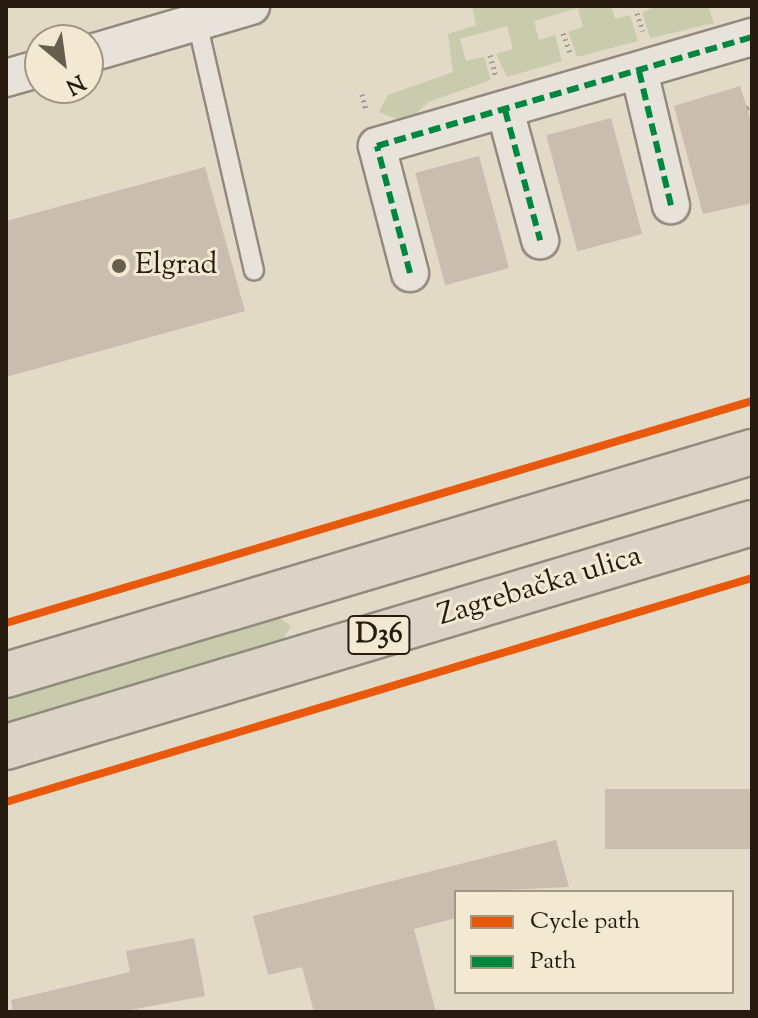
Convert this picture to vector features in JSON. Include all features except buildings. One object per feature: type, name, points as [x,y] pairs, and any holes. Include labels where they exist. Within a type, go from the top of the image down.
[{"type":"main road","name":"D36","points":[[6,675],[752,452]]},
{"type":"main road","name":"Zagrebačka ulica","points":[[6,747],[752,523]]},
{"type":"street","points":[[104,49],[251,6]]},
{"type":"street","points":[[410,273],[377,146],[752,37]]},
{"type":"street","points":[[639,71],[671,205]]},
{"type":"street","points":[[505,110],[540,240]]},
{"type":"lane","points":[[197,22],[254,271]]},
{"type":"green space","points":[[472,6],[611,6],[615,19],[630,15],[638,41],[577,57],[568,32],[583,27],[578,8],[534,21],[539,40],[555,35],[562,61],[507,77],[496,54],[513,49],[507,26],[460,39],[466,61],[484,57],[491,80],[428,102],[407,123],[379,112],[388,95],[453,72],[448,34],[476,25]]},
{"type":"green space","points":[[658,6],[708,6],[714,23],[650,38],[642,12]]},
{"type":"green space","points":[[276,615],[291,626],[282,641],[6,723],[6,697]]},
{"type":"marked path","points":[[410,273],[377,146],[752,37]]},
{"type":"marked path","points":[[639,71],[671,205]]},
{"type":"marked path","points":[[505,110],[540,240]]},
{"type":"cycle path","points":[[6,623],[752,401]]},
{"type":"cycle path","points":[[6,802],[752,578]]},
{"type":"place","name":"Elgrad","points":[[119,266]]}]
